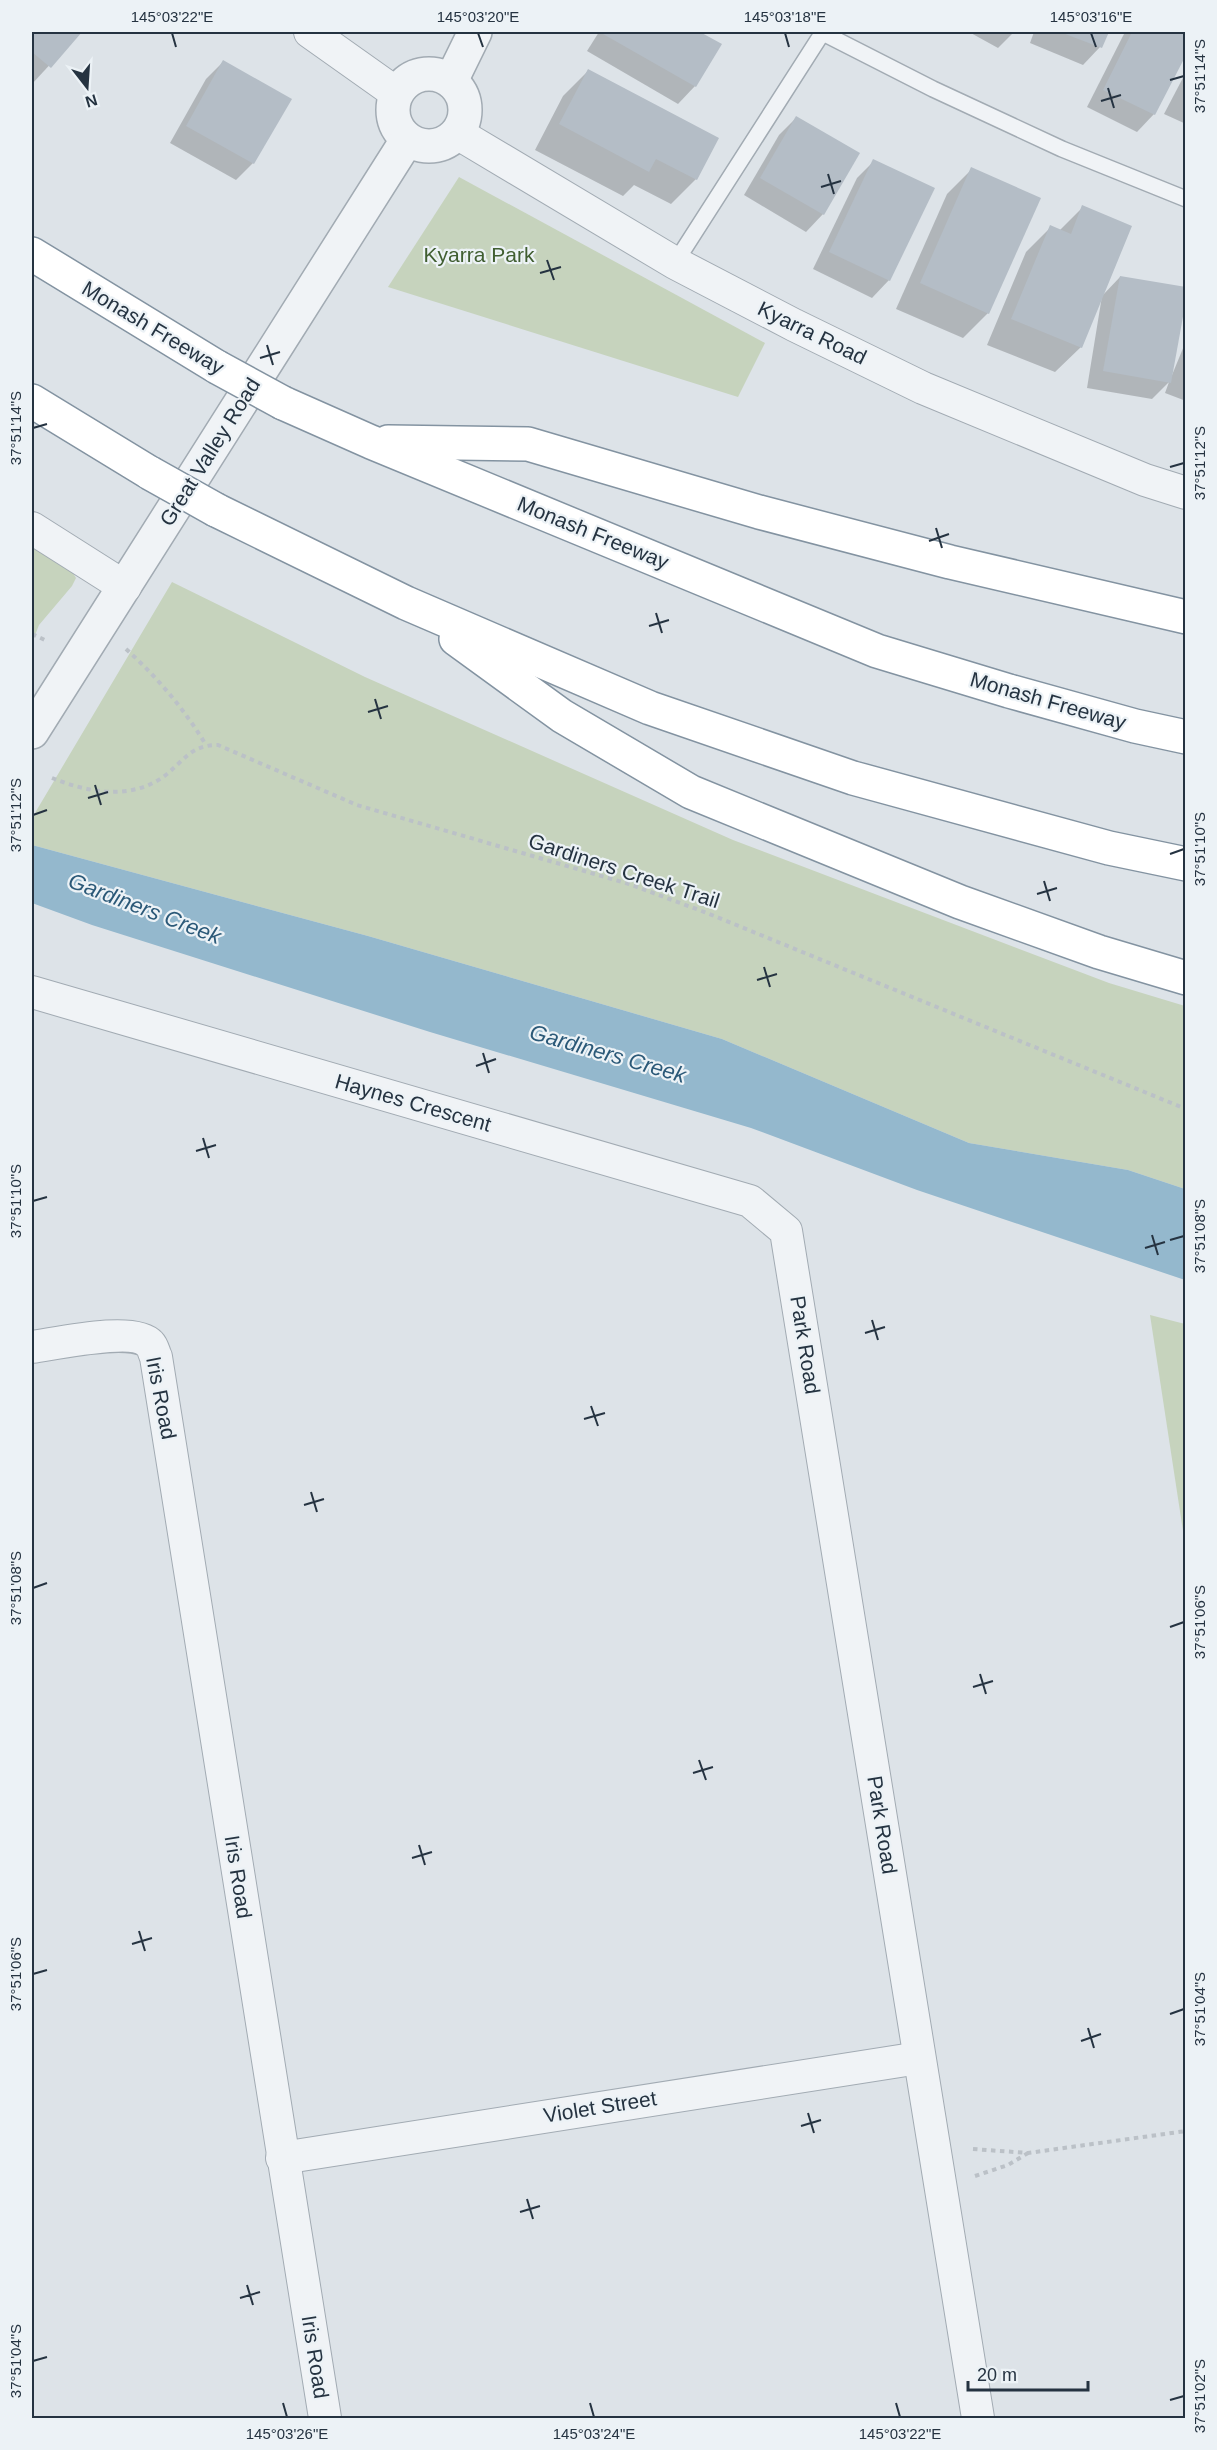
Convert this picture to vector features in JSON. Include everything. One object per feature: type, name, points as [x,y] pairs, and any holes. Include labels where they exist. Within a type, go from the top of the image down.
[{"type":"highway","name":"Monash Freeway","points":[[32,254],[217,367],[283,403],[371,442],[878,651],[1009,691],[1135,726],[1185,737]]},
{"type":"highway","points":[[32,401],[150,473],[216,510],[406,603],[650,708],[854,778],[1109,848],[1185,864]]},
{"type":"highway","points":[[371,442],[528,444],[759,512],[950,562],[1185,617]]},
{"type":"highway","points":[[406,603],[562,716],[691,792],[960,902],[1099,952],[1185,978]]},
{"type":"street","points":[[310,32],[396,93]]},
{"type":"street","points":[[451,81],[475,32]]},
{"type":"street","points":[[436,74],[451,81],[461,92],[465,106],[464,120],[457,133],[447,142],[433,147],[420,146],[407,140],[398,130],[393,119],[392,106],[396,93],[406,81],[421,75],[436,74]]},
{"type":"street","name":"Kyarra Road","points":[[457,133],[675,263],[794,325],[923,387],[1145,480],[1185,493]]},
{"type":"street","name":"Great Valley Road","points":[[32,731],[407,140]]},
{"type":"street","points":[[32,528],[125,587]]},
{"type":"street","name":"Haynes Crescent","points":[[32,992],[750,1201],[786,1231]]},
{"type":"street","name":"Park Road","points":[[786,1231],[978,2418]]},
{"type":"street","name":"Iris Road","points":[[32,1347],[117,1335],[144,1340],[151,1345],[156,1357],[325,2418]]},
{"type":"street","name":"Violet Street","points":[[282,2158],[919,2058]]},
{"type":"lane","points":[[675,263],[823,32],[933,89],[1041,139],[1185,199]]},
{"type":"path","points":[[52,778],[85,790],[107,793],[130,790],[149,785],[167,774],[185,755],[206,745],[188,715],[129,652]]},
{"type":"path","name":"Gardiners Creek Trail","points":[[206,745],[218,745],[357,806],[629,885],[707,913],[1185,1109]]},
{"type":"path","points":[[973,2149],[1028,2153],[1185,2131]]},
{"type":"path","points":[[969,2177],[1008,2165],[1028,2153]]},
{"type":"green space","name":"Kyarra Park","points":[[459,177],[765,343],[738,397],[388,287]]},
{"type":"green space","points":[[32,540],[73,573],[76,578],[72,586],[39,625],[32,643]]},
{"type":"green space","points":[[172,582],[365,677],[733,840],[1109,983],[1185,1006],[1185,1189],[1128,1170],[969,1143],[722,1039],[368,936],[32,845],[32,818]]},
{"type":"green space","points":[[1150,1315],[1185,1324],[1185,1544]]},
{"type":"water","name":"Gardiners Creek","points":[[32,845],[368,936],[722,1039],[969,1143],[1128,1170],[1185,1189],[1185,1280],[917,1190],[751,1128],[430,1032],[92,925],[32,903]]},
{"type":"building","points":[[32,32],[82,32],[51,68],[32,52]]},
{"type":"building","points":[[605,32],[700,32],[722,44],[696,87],[603,34]]},
{"type":"building","points":[[1060,32],[1109,32],[1102,48]]},
{"type":"building","points":[[1132,32],[1186,32],[1186,55],[1155,115],[1103,90]]},
{"type":"building","points":[[223,60],[292,99],[254,164],[186,126]]},
{"type":"building","points":[[588,69],[719,138],[697,180],[656,159],[649,172],[559,124]]},
{"type":"building","points":[[796,116],[860,153],[824,215],[760,178]]},
{"type":"building","points":[[873,159],[935,188],[890,281],[829,252]]},
{"type":"building","points":[[971,167],[1041,198],[989,314],[920,283]]},
{"type":"building","points":[[1082,205],[1132,226],[1082,348],[1011,319],[1050,225],[1071,234]]},
{"type":"building","points":[[1120,276],[1186,287],[1186,300],[1171,383],[1103,371]]}]
